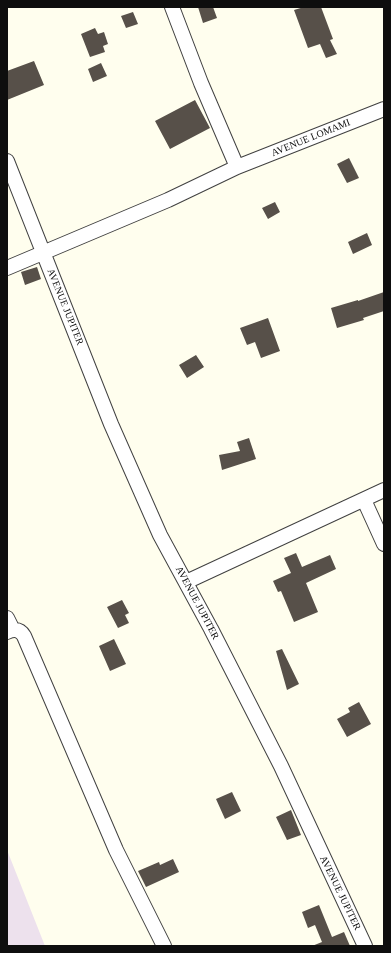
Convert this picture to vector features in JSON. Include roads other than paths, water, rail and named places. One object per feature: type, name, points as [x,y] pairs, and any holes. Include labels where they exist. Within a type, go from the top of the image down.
[{"type":"street","points":[[172,7],[201,83],[237,167]]},
{"type":"street","name":"AVENUE LOMAMI","points":[[7,268],[168,200],[237,167],[384,109]]},
{"type":"street","name":"AVENUE JUPITER","points":[[7,161],[111,424],[160,535],[186,582],[281,766],[365,946]]},
{"type":"street","points":[[186,582],[384,490]]},
{"type":"street","points":[[364,500],[384,544]]},
{"type":"street","points":[[9,626],[22,632],[24,636],[116,850],[164,946]]}]
